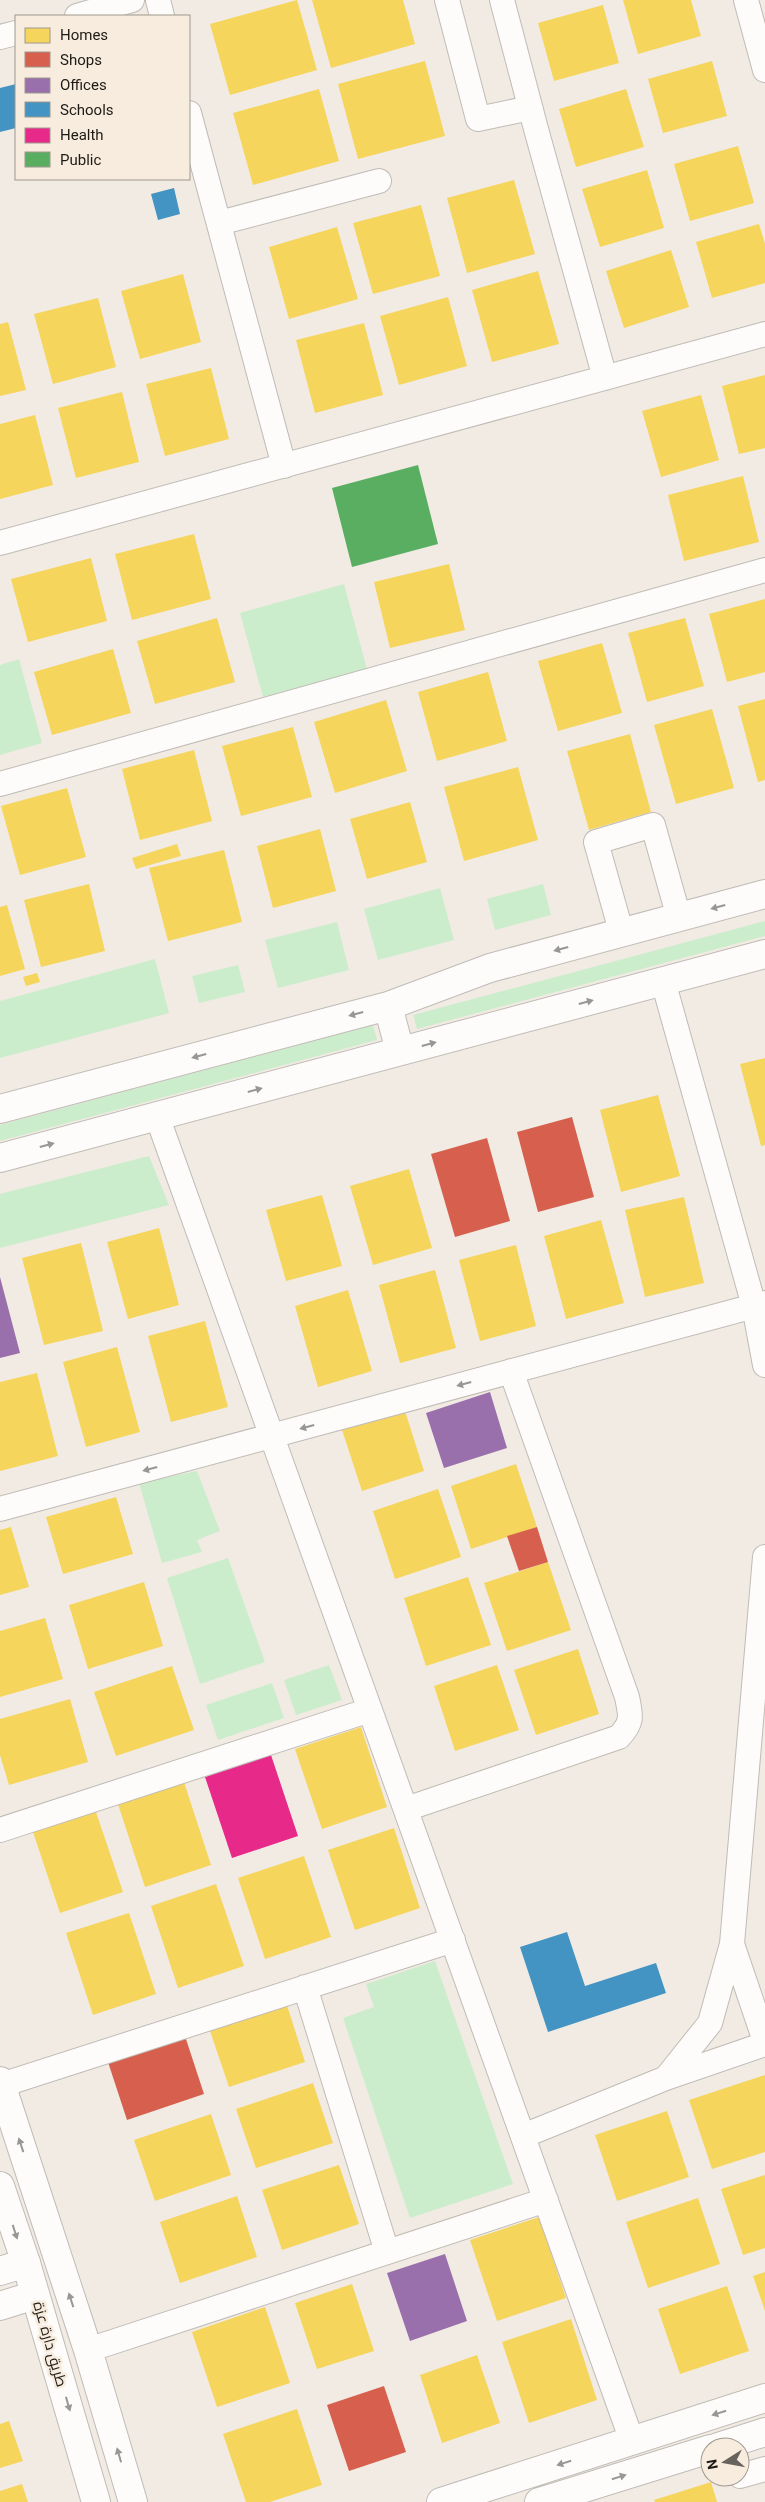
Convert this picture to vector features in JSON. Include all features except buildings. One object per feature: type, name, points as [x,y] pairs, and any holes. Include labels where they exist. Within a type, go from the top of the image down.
[{"type":"main road","points":[[0,1109],[388,1006],[490,968],[620,931],[679,918],[765,894]]},
{"type":"main road","points":[[0,1158],[765,954]]},
{"type":"main road","points":[[388,1006],[400,1051]]},
{"type":"main road","points":[[1,2082],[88,2350],[132,2502]]},
{"type":"main road","name":"طريق دارة عزة","points":[[0,2186],[26,2263],[96,2502]]},
{"type":"main road","points":[[0,2272],[26,2263]]},
{"type":"main road","points":[[0,2306],[35,2295]]},
{"type":"main road","points":[[441,2502],[765,2398]]},
{"type":"main road","points":[[750,2437],[765,2432]]},
{"type":"main road","points":[[539,2502],[700,2453]]},
{"type":"street","points":[[80,15],[132,0]]},
{"type":"street","points":[[158,0],[162,15]]},
{"type":"street","points":[[447,0],[478,119],[530,108]]},
{"type":"street","points":[[502,0],[605,378]]},
{"type":"street","points":[[746,0],[765,70]]},
{"type":"street","points":[[0,36],[15,32]]},
{"type":"street","points":[[190,117],[284,466]]},
{"type":"street","points":[[219,223],[379,181]]},
{"type":"street","points":[[0,543],[765,334]]},
{"type":"street","points":[[0,784],[765,570]]},
{"type":"street","points":[[620,931],[596,842],[653,825],[679,918]]},
{"type":"street","points":[[663,981],[759,1304],[765,1365]]},
{"type":"street","points":[[157,1116],[632,2441]]},
{"type":"street","points":[[0,1509],[759,1304]]},
{"type":"street","points":[[406,1809],[619,1737],[628,1728],[631,1715],[627,1697],[511,1370]]},
{"type":"street","points":[[666,2078],[710,2023],[732,1944],[756,1764],[765,1557]]},
{"type":"street","points":[[0,1830],[370,1710]]},
{"type":"street","points":[[1,2082],[453,1940]]},
{"type":"street","points":[[523,2136],[666,2078],[765,2042],[732,1944]]},
{"type":"street","points":[[305,1987],[387,2252]]},
{"type":"street","points":[[88,2350],[546,2200]]},
{"type":"street","points":[[750,2474],[765,2469]]},
{"type":"green space","points":[[344,584],[367,669],[263,697],[240,613]]},
{"type":"green space","points":[[19,659],[42,743],[0,755],[0,665]]},
{"type":"green space","points":[[543,884],[551,915],[495,930],[487,899]]},
{"type":"green space","points":[[440,888],[454,940],[378,960],[364,909]]},
{"type":"green space","points":[[765,921],[765,936],[417,1029],[413,1015]]},
{"type":"green space","points":[[337,922],[349,970],[278,988],[265,940]]},
{"type":"green space","points":[[155,959],[169,1013],[0,1058],[0,1001]]},
{"type":"green space","points":[[238,965],[245,992],[199,1003],[192,976]]},
{"type":"green space","points":[[373,1025],[377,1040],[0,1141],[0,1125]]},
{"type":"green space","points":[[149,1156],[169,1205],[0,1248],[0,1194]]},
{"type":"green space","points":[[197,1471],[220,1531],[197,1540],[202,1552],[162,1563],[139,1483]]},
{"type":"green space","points":[[228,1558],[265,1662],[200,1684],[167,1578]]},
{"type":"green space","points":[[329,1665],[342,1700],[296,1715],[284,1680]]},
{"type":"green space","points":[[272,1683],[284,1718],[218,1740],[206,1705]]},
{"type":"green space","points":[[435,1961],[513,2184],[410,2218],[343,2018],[374,2007],[366,1984]]}]
